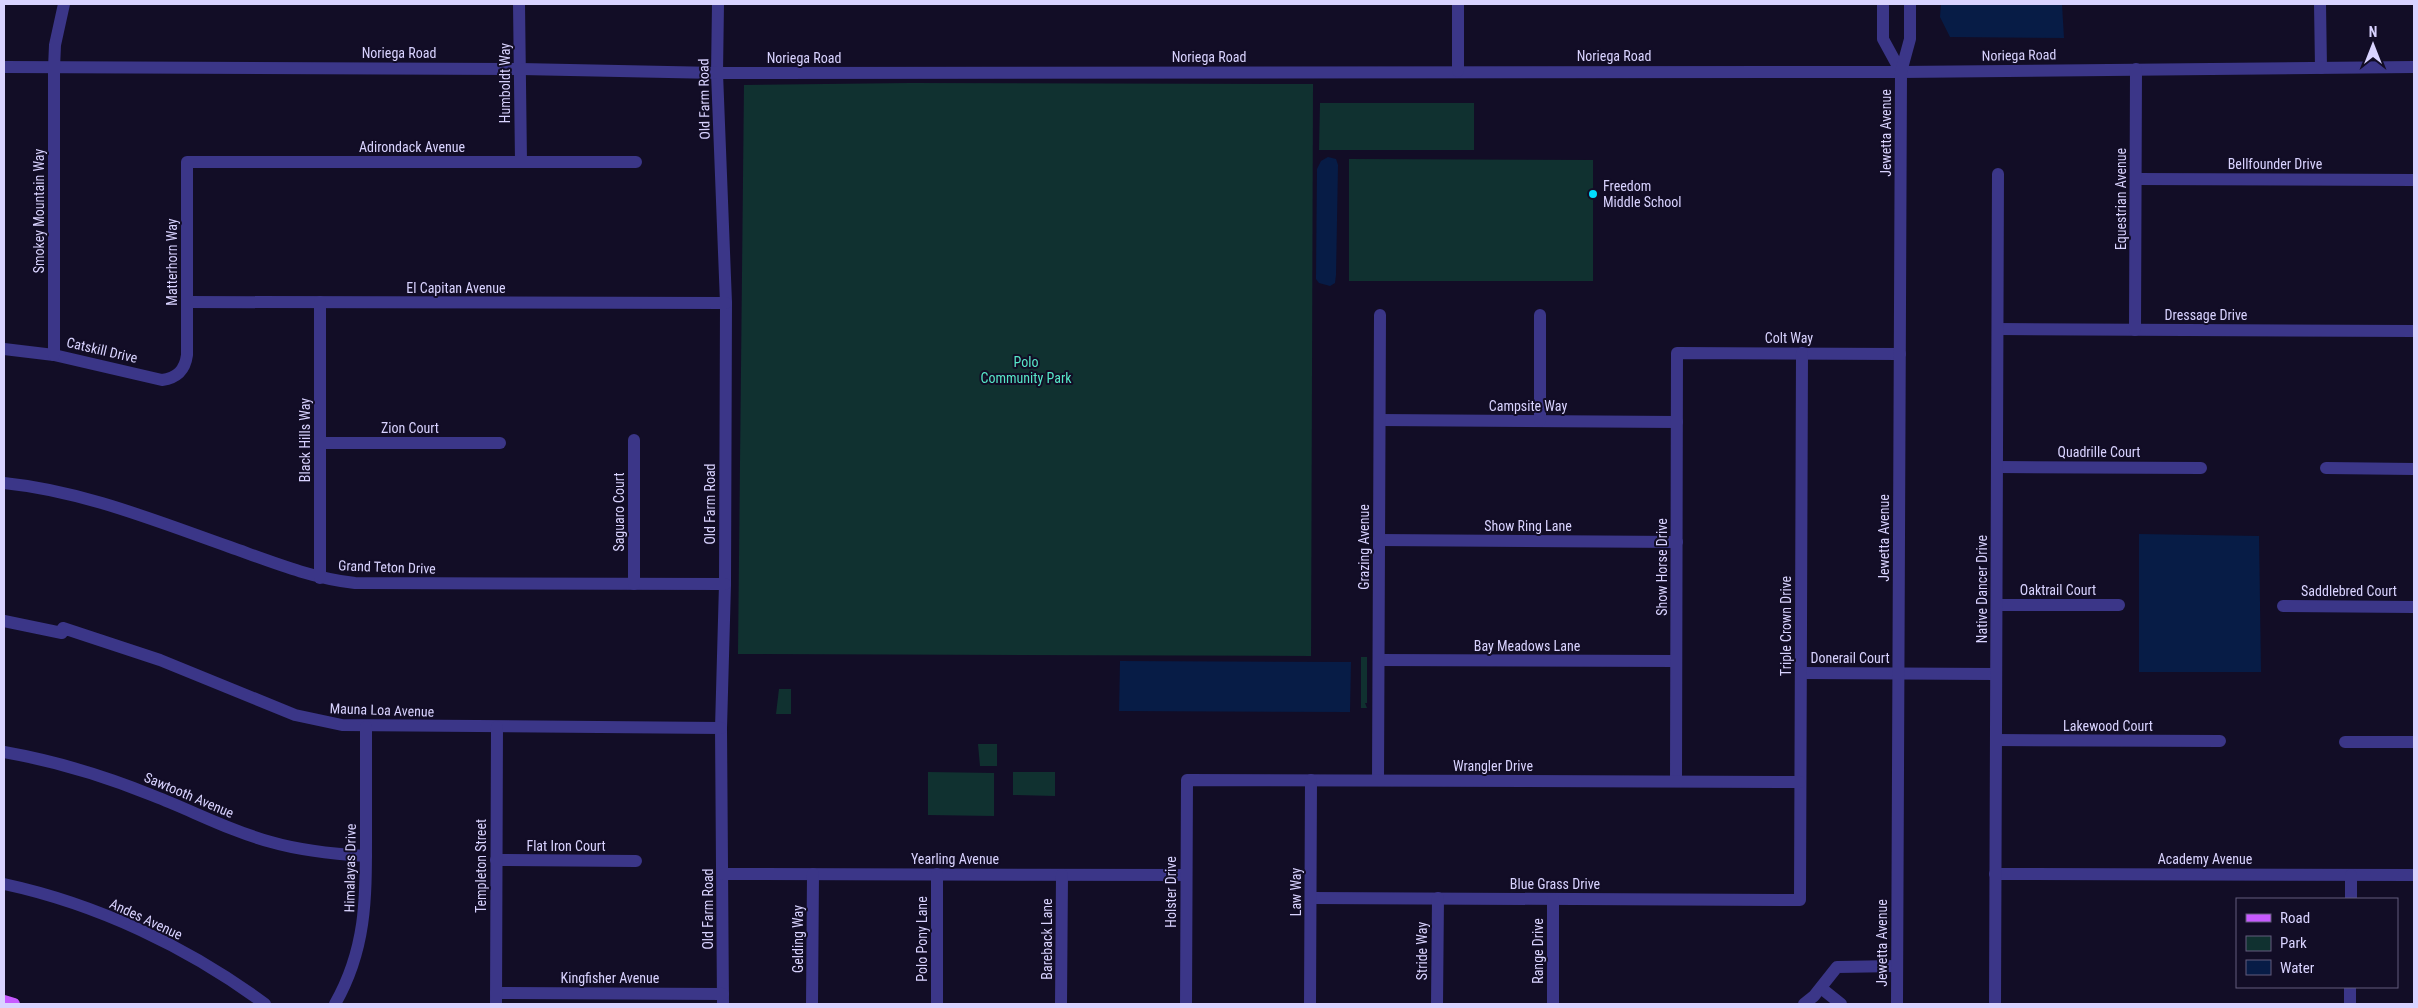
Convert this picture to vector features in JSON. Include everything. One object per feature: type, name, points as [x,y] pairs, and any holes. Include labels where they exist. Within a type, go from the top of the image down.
[{"type":"main road","points":[[4,1002],[14,1004]]},
{"type":"street","name":"Smokey Mountain Way","points":[[54,355],[54,68],[56,45],[64,4]]},
{"type":"street","name":"Humboldt Way","points":[[519,4],[521,162]]},
{"type":"street","name":"Old Farm Road","points":[[718,4],[717,73],[726,303],[725,584],[722,728],[723,999]]},
{"type":"street","points":[[1458,4],[1458,71]]},
{"type":"street","name":"Jewetta Avenue","points":[[1884,4],[1883,39],[1901,72]]},
{"type":"street","name":"Jewetta Avenue","points":[[1897,1004],[1901,72],[1910,39],[1910,4]]},
{"type":"street","points":[[2320,4],[2321,68]]},
{"type":"street","name":"Noriega Road","points":[[4,67],[521,68],[717,73],[1901,72],[2414,67]]},
{"type":"street","name":"Equestrian Avenue","points":[[2135,330],[2136,69]]},
{"type":"street","name":"Adirondack Avenue","points":[[187,162],[636,162]]},
{"type":"street","name":"Matterhorn Way","points":[[186,363],[187,162]]},
{"type":"street","name":"Native Dancer Drive","points":[[1995,1004],[1998,174]]},
{"type":"street","name":"Bellfounder Drive","points":[[2136,179],[2414,180]]},
{"type":"street","name":"El Capitan Avenue","points":[[187,302],[726,303]]},
{"type":"street","name":"Black Hills Way","points":[[320,302],[320,578]]},
{"type":"street","name":"Grazing Avenue","points":[[1378,780],[1380,314]]},
{"type":"street","points":[[1540,315],[1540,421]]},
{"type":"street","name":"Dressage Drive","points":[[1998,329],[2414,331]]},
{"type":"street","name":"Catskill Drive","points":[[4,349],[54,355],[162,380],[177,375],[186,363]]},
{"type":"street","name":"Colt Way","points":[[1678,353],[1900,354]]},
{"type":"street","name":"Show Horse Drive","points":[[1676,782],[1678,353]]},
{"type":"street","name":"Triple Crown Drive","points":[[1800,900],[1802,353]]},
{"type":"street","name":"Campsite Way","points":[[1380,420],[1677,422]]},
{"type":"street","name":"Saguaro Court","points":[[634,440],[634,584]]},
{"type":"street","name":"Zion Court","points":[[320,443],[500,443]]},
{"type":"street","name":"Quadrille Court","points":[[1997,467],[2201,468]]},
{"type":"street","points":[[2326,468],[2414,469]]},
{"type":"street","name":"Grand Teton Drive","points":[[4,483],[46,489],[112,506],[320,578],[355,583],[725,584]]},
{"type":"street","name":"Show Ring Lane","points":[[1379,540],[1677,542]]},
{"type":"street","name":"Oaktrail Court","points":[[1996,605],[2119,605]]},
{"type":"street","name":"Saddlebred Court","points":[[2283,606],[2414,607]]},
{"type":"street","name":"Mauna Loa Avenue","points":[[4,621],[62,633],[63,628],[168,662],[295,715],[342,725],[366,727],[722,728]]},
{"type":"street","name":"Bay Meadows Lane","points":[[1379,660],[1676,662]]},
{"type":"street","name":"Donerail Court","points":[[1801,673],[1996,674]]},
{"type":"street","name":"Himalayas Drive","points":[[335,1004],[351,970],[362,929],[365,906],[366,727]]},
{"type":"street","name":"Templeton Street","points":[[496,998],[497,728]]},
{"type":"street","name":"Lakewood Court","points":[[1996,740],[2220,741]]},
{"type":"street","points":[[2345,742],[2414,742]]},
{"type":"street","name":"Sawtooth Avenue","points":[[4,752],[57,763],[113,780],[246,834],[271,842],[310,851],[366,856]]},
{"type":"street","name":"Wrangler Drive","points":[[1186,780],[1800,782]]},
{"type":"street","name":"Holster Drive","points":[[1186,780],[1186,1004]]},
{"type":"street","name":"Law Way","points":[[1310,1004],[1311,780]]},
{"type":"street","name":"Flat Iron Court","points":[[496,860],[636,861]]},
{"type":"street","name":"Yearling Avenue","points":[[723,874],[1186,875]]},
{"type":"street","name":"Gelding Way","points":[[812,1004],[813,874]]},
{"type":"street","name":"Polo Pony Lane","points":[[937,874],[937,1004]]},
{"type":"street","name":"Academy Avenue","points":[[1996,874],[2414,875]]},
{"type":"street","name":"Bareback Lane","points":[[1061,1004],[1062,875]]},
{"type":"street","points":[[2351,875],[2351,898]]},
{"type":"street","name":"Andes Avenue","points":[[4,884],[75,904],[130,926],[197,960],[265,1004]]},
{"type":"street","name":"Blue Grass Drive","points":[[1311,898],[1800,900]]},
{"type":"street","name":"Stride Way","points":[[1437,1004],[1438,898]]},
{"type":"street","name":"Range Drive","points":[[1553,899],[1553,1004]]},
{"type":"street","points":[[1804,1004],[1821,988],[1836,967],[1897,966]]},
{"type":"street","points":[[1821,988],[1841,1004]]},
{"type":"street","points":[[2350,988],[2350,1004]]},
{"type":"street","name":"Kingfisher Avenue","points":[[496,998],[723,999]]},
{"type":"green space","name":"Polo Community Park","points":[[910,83],[1313,84],[1311,656],[738,654],[744,85]]},
{"type":"green space","points":[[1320,103],[1474,103],[1474,150],[1319,150]]},
{"type":"green space","points":[[1349,159],[1593,160],[1593,281],[1349,281]]},
{"type":"green space","points":[[1361,657],[1367,657],[1367,703],[1365,703],[1367,708],[1361,708]]},
{"type":"green space","points":[[779,689],[791,689],[791,714],[776,714]]},
{"type":"green space","points":[[978,744],[997,744],[997,766],[980,766]]},
{"type":"green space","points":[[928,772],[994,773],[994,816],[928,815]]},
{"type":"green space","points":[[1013,772],[1055,772],[1055,796],[1013,795]]},
{"type":"water","points":[[1941,4],[2062,4],[2064,38],[1950,37],[1940,17]]},
{"type":"water","points":[[1328,157],[1336,159],[1338,165],[1336,275],[1335,283],[1330,286],[1319,283],[1316,279],[1317,169],[1321,161]]},
{"type":"water","points":[[2139,534],[2259,536],[2261,672],[2139,672]]},
{"type":"water","points":[[1120,661],[1351,662],[1350,712],[1119,711]]},
{"type":"place","name":"Freedom Middle School","points":[[1593,194]]}]
